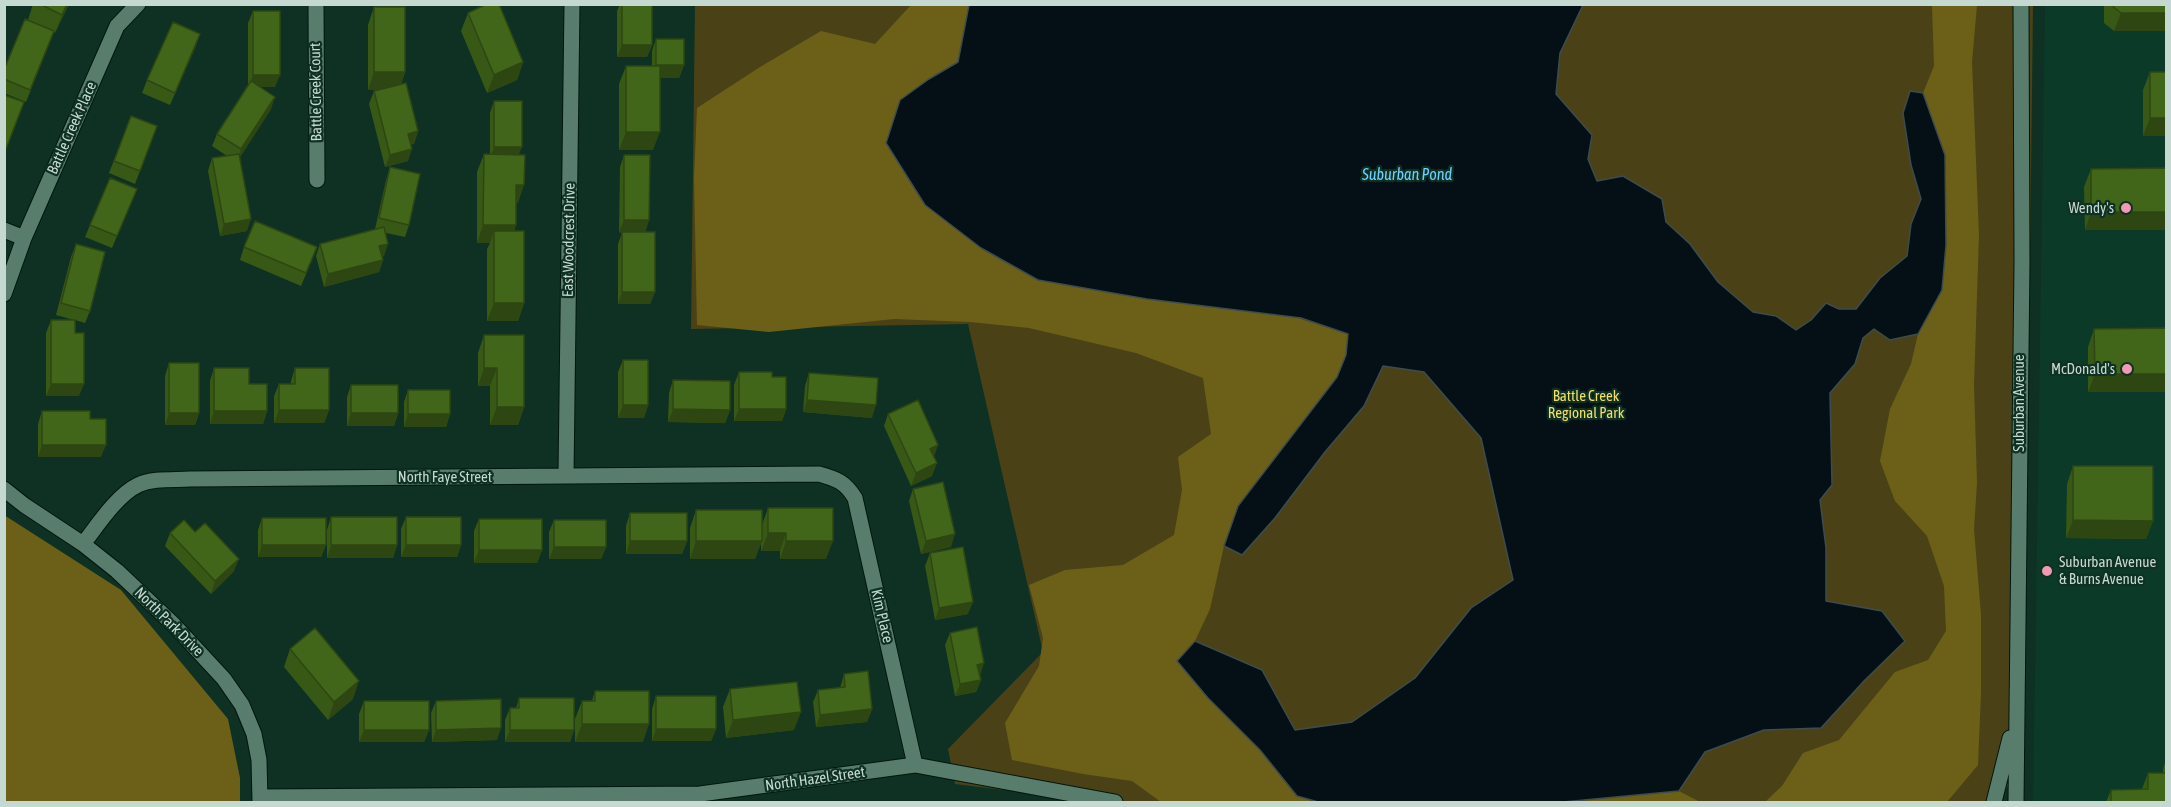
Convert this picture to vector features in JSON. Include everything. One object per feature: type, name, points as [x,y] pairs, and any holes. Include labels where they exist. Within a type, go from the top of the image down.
[{"type":"street","name":"Battle Creek Place","points":[[24,238],[117,26],[138,4]]},
{"type":"street","name":"Battle Creek Court","points":[[315,4],[317,180]]},
{"type":"street","name":"East Woodcrest Drive","points":[[566,476],[572,4]]},
{"type":"street","name":"Suburban Avenue","points":[[2016,802],[2022,262],[2021,4]]},
{"type":"street","points":[[4,230],[24,238],[4,294]]},
{"type":"street","name":"North Faye Street","points":[[83,544],[119,500],[136,486],[149,482],[190,478],[819,474],[834,477]]},
{"type":"street","name":"Kim Place","points":[[834,477],[847,485],[855,498],[915,765]]},
{"type":"street","name":"North Park Drive","points":[[4,489],[83,544],[117,571],[174,625],[224,679],[242,705],[254,734],[259,760],[260,800]]},
{"type":"street","points":[[1994,802],[2016,715]]},
{"type":"street","name":"North Hazel Street","points":[[260,800],[700,794],[915,765],[1114,802]]},
{"type":"shaded area","points":[[911,5],[969,5],[958,62],[900,100],[1301,319],[1348,334],[1346,355],[1337,377],[1238,506],[1224,546],[1210,609],[1195,641],[1177,661],[1208,698],[1260,750],[1296,796],[1318,802],[1161,802],[1132,781],[1012,760],[1005,723],[1039,666],[1043,638],[1029,585],[1065,570],[1123,565],[1174,535],[1182,490],[1178,457],[1211,434],[1203,378],[1136,353],[1029,328],[970,322],[894,319],[769,332],[697,325],[694,178],[697,108],[821,31],[875,44]]},
{"type":"shaded area","points":[[1932,5],[1977,5],[1972,62],[1979,235],[1974,385],[1977,483],[1974,529],[1981,615],[1978,765],[1947,802],[1765,802],[1782,786],[1803,753],[1839,740],[1895,672],[1928,660],[1946,631],[1944,586],[1927,536],[1895,501],[1880,461],[1890,409],[1911,364],[1918,334],[1942,290],[1946,245],[1945,155],[1923,93],[1934,66]]},
{"type":"shaded area","points":[[2045,5],[2166,5],[2166,802],[2033,802]]},
{"type":"shaded area","points":[[4,515],[121,590],[228,719],[240,778],[240,802],[5,802]]},
{"type":"shaded area","points":[[1679,791],[1700,802],[1563,802]]},
{"type":"green space","name":"Battle Creek Regional Park","points":[[695,5],[2033,5],[2024,772],[1990,802],[1101,802],[955,784],[948,749],[1043,652],[968,324],[691,329]]},
{"type":"water","name":"Suburban Pond","points":[[969,5],[1583,5],[1560,53],[1556,94],[1592,135],[1588,159],[1597,181],[1623,176],[1662,199],[1666,222],[1690,244],[1718,282],[1753,312],[1776,316],[1796,330],[1811,320],[1826,303],[1839,309],[1856,309],[1880,278],[1907,256],[1911,224],[1921,199],[1911,165],[1903,113],[1910,91],[1923,93],[1945,155],[1946,245],[1942,290],[1918,334],[1890,340],[1874,329],[1863,338],[1855,364],[1830,393],[1832,485],[1820,500],[1826,548],[1826,601],[1882,611],[1905,641],[1821,728],[1764,730],[1705,752],[1679,791],[1563,802],[1318,802],[1297,796],[1260,750],[1208,698],[1177,661],[1195,641],[1262,670],[1295,730],[1352,722],[1415,678],[1471,608],[1513,580],[1481,438],[1424,372],[1383,366],[1364,406],[1325,452],[1275,518],[1242,555],[1224,546],[1238,506],[1337,377],[1346,355],[1348,334],[1301,318],[1147,299],[1038,280],[981,248],[925,205],[886,143],[900,100],[958,62]]},
{"type":"building","points":[[40,4],[67,4],[62,15]]},
{"type":"building","points":[[487,4],[499,4],[523,62],[494,75],[468,13]]},
{"type":"building","points":[[622,4],[652,4],[652,45],[622,45]]},
{"type":"building","points":[[2110,4],[2166,4],[2166,13],[2121,13]]},
{"type":"building","points":[[374,7],[405,7],[405,72],[374,72]]},
{"type":"building","points":[[253,11],[280,11],[280,75],[253,75]]},
{"type":"building","points":[[25,19],[54,31],[30,90],[4,79],[4,70]]},
{"type":"building","points":[[173,22],[200,34],[175,93],[147,80]]},
{"type":"building","points":[[656,39],[684,39],[684,65],[656,65]]},
{"type":"building","points":[[626,66],[660,66],[660,132],[626,132]]},
{"type":"building","points":[[2150,72],[2166,72],[2166,118],[2150,118]]},
{"type":"building","points":[[251,81],[275,97],[241,149],[217,134]]},
{"type":"building","points":[[406,83],[418,131],[408,134],[412,149],[390,155],[374,91]]},
{"type":"building","points":[[4,95],[24,102],[4,154]]},
{"type":"building","points":[[494,101],[522,101],[522,147],[494,147]]},
{"type":"building","points":[[131,116],[157,126],[140,171],[114,161]]},
{"type":"building","points":[[239,154],[251,219],[224,224],[212,158]]},
{"type":"building","points":[[484,154],[525,155],[524,185],[516,185],[516,225],[483,225]]},
{"type":"building","points":[[624,155],[650,155],[649,220],[624,220]]},
{"type":"building","points":[[390,167],[420,174],[409,225],[379,218]]},
{"type":"building","points":[[2166,168],[2166,212],[2091,212],[2091,169]]},
{"type":"building","points":[[110,178],[137,189],[117,236],[90,225]]},
{"type":"building","points":[[255,221],[317,247],[306,273],[244,247]]},
{"type":"building","points":[[384,227],[388,244],[379,246],[383,260],[328,274],[320,244]]},
{"type":"building","points":[[494,231],[524,231],[524,303],[494,303]]},
{"type":"building","points":[[622,232],[655,232],[655,292],[622,292]]},
{"type":"building","points":[[76,244],[105,252],[90,311],[61,303]]},
{"type":"building","points":[[51,320],[75,320],[75,333],[84,333],[84,384],[51,384]]},
{"type":"building","points":[[2166,328],[2166,374],[2095,374],[2094,329]]},
{"type":"building","points":[[484,335],[524,335],[524,407],[497,407],[497,368],[484,368]]},
{"type":"building","points":[[623,360],[648,360],[648,405],[623,405]]},
{"type":"building","points":[[169,363],[199,363],[199,413],[169,413]]},
{"type":"building","points":[[214,368],[249,368],[249,384],[267,384],[267,411],[214,411]]},
{"type":"building","points":[[295,368],[329,368],[329,410],[279,410],[279,384],[295,384]]},
{"type":"building","points":[[739,372],[772,372],[772,377],[786,377],[786,409],[739,409]]},
{"type":"building","points":[[809,373],[878,378],[876,405],[807,400]]},
{"type":"building","points":[[673,380],[730,381],[730,410],[673,409]]},
{"type":"building","points":[[351,385],[398,385],[398,413],[351,413]]},
{"type":"building","points":[[408,390],[450,390],[450,414],[408,414]]},
{"type":"building","points":[[918,400],[938,445],[930,449],[937,463],[916,473],[888,414]]},
{"type":"building","points":[[42,411],[90,411],[90,419],[106,419],[106,445],[42,445]]},
{"type":"building","points":[[2073,466],[2153,466],[2153,521],[2073,520]]},
{"type":"building","points":[[943,482],[955,534],[926,541],[913,489]]},
{"type":"building","points":[[768,508],[833,508],[833,541],[786,541],[786,533],[768,533]]},
{"type":"building","points":[[696,510],[762,510],[762,541],[696,541]]},
{"type":"building","points":[[630,513],[687,513],[687,541],[630,541]]},
{"type":"building","points":[[331,517],[397,517],[397,545],[331,545]]},
{"type":"building","points":[[406,517],[461,517],[461,545],[406,545]]},
{"type":"building","points":[[262,518],[326,518],[326,545],[262,545]]},
{"type":"building","points":[[479,519],[542,519],[542,550],[479,550]]},
{"type":"building","points":[[184,520],[195,532],[205,523],[239,559],[215,581],[170,533]]},
{"type":"building","points":[[554,520],[606,520],[606,547],[554,547]]},
{"type":"building","points":[[963,547],[973,602],[939,608],[930,553]]},
{"type":"building","points":[[977,627],[984,663],[977,665],[981,680],[960,684],[950,633]]},
{"type":"building","points":[[315,628],[359,681],[334,702],[290,649]]},
{"type":"building","points":[[868,671],[872,709],[820,715],[818,690],[845,687],[844,674]]},
{"type":"building","points":[[797,682],[801,712],[733,720],[730,689]]},
{"type":"building","points":[[595,691],[649,691],[649,724],[582,724],[582,701],[595,701]]},
{"type":"building","points":[[656,696],[716,696],[716,729],[656,729]]},
{"type":"building","points":[[519,698],[574,698],[574,730],[510,730],[510,708],[519,708]]},
{"type":"building","points":[[501,699],[501,728],[436,730],[436,701]]},
{"type":"building","points":[[364,701],[429,701],[429,730],[364,730]]},
{"type":"building","points":[[2148,773],[2166,773],[2166,802],[2111,802],[2111,790],[2148,789]]},
{"type":"place","name":"Wendy's","points":[[2126,208]]},
{"type":"place","name":"McDonald's","points":[[2127,369]]},
{"type":"place","name":"Suburban Avenue & Burns Avenue","points":[[2047,571]]}]
